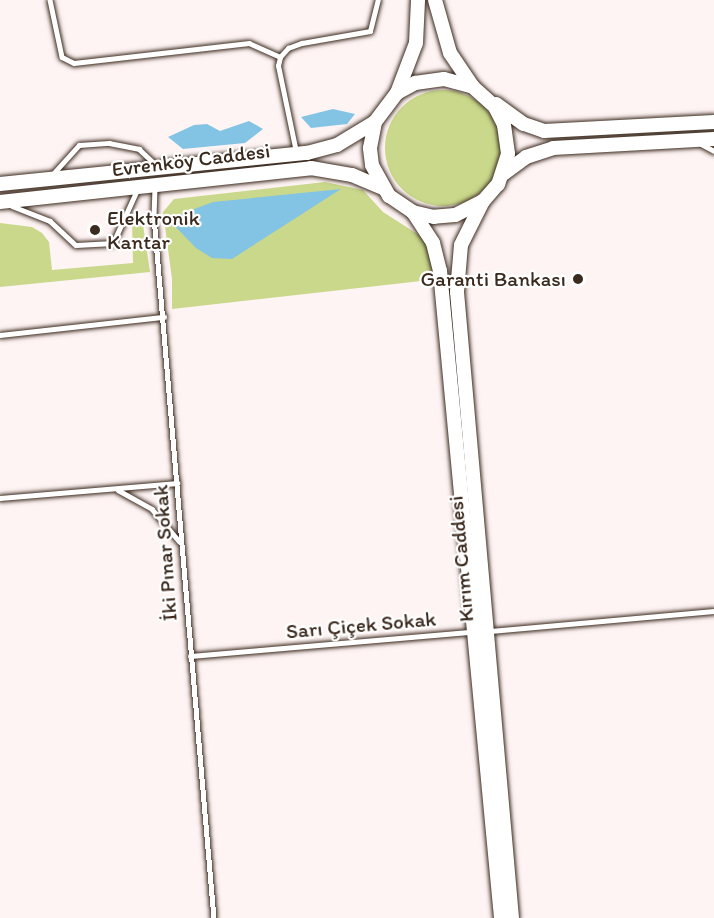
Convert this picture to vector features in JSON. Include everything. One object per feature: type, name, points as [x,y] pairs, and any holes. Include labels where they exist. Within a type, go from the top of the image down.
[{"type":"main road","points":[[418,0],[416,43],[397,93],[375,122],[370,157],[383,189],[413,212],[444,217],[465,212],[483,201],[503,174],[526,158],[553,148],[714,139]]},
{"type":"main road","points":[[435,0],[446,44],[473,87],[524,124],[544,131],[714,122]]},
{"type":"main road","points":[[397,93],[434,78],[473,87]]},
{"type":"main road","points":[[489,99],[507,135],[503,174]]},
{"type":"main road","name":"Evrenköy Caddesi","points":[[0,184],[296,155],[337,145],[375,122]]},
{"type":"main road","name":"Evrenköy Caddesi","points":[[0,202],[312,168],[352,175],[383,189]]},
{"type":"main road","name":"Kırım Caddesi","points":[[483,201],[461,245],[456,277],[501,918]]},
{"type":"main road","name":"Kırım Caddesi","points":[[413,212],[429,234],[438,261],[482,632],[512,918]]},
{"type":"lane","points":[[50,0],[62,57],[74,63],[249,43],[280,57]]},
{"type":"lane","points":[[296,155],[278,66],[280,57],[288,48],[302,43],[370,31],[378,0]]},
{"type":"lane","points":[[694,140],[714,152]]},
{"type":"lane","points":[[47,179],[79,145],[109,143],[139,148],[159,168]]},
{"type":"lane","name":"İki Pınar Sokak","points":[[155,186],[154,217],[214,918]]},
{"type":"lane","points":[[0,202],[50,221],[76,245],[113,243],[138,188]]},
{"type":"lane","points":[[0,335],[164,317]]},
{"type":"lane","points":[[0,498],[177,483]]},
{"type":"lane","points":[[113,488],[152,509],[181,544]]},
{"type":"lane","name":"Sarı Çiçek Sokak","points":[[190,656],[714,611]]},
{"type":"green space","points":[[443,90],[465,94],[484,107],[497,126],[501,148],[497,170],[484,189],[465,202],[443,206],[421,202],[402,189],[389,170],[385,148],[389,126],[402,107],[421,94]]},
{"type":"green space","points":[[325,182],[363,190],[383,212],[419,235],[427,243],[439,279],[172,309],[172,279],[163,212],[174,199]]},
{"type":"green space","points":[[142,218],[150,272],[0,287],[0,223],[32,227],[42,233],[49,242],[52,270],[133,263],[132,219]]},
{"type":"water","points":[[333,109],[355,114],[347,124],[311,128],[301,117]]},
{"type":"water","points":[[249,121],[263,129],[245,143],[183,149],[168,137],[194,125],[207,124],[220,131]]},
{"type":"water","points":[[341,189],[232,259],[212,258],[196,248],[168,219],[213,202]]},
{"type":"place","name":"Elektronik Kantar","points":[[95,230]]},
{"type":"place","name":"Garanti Bankası","points":[[578,279]]}]
